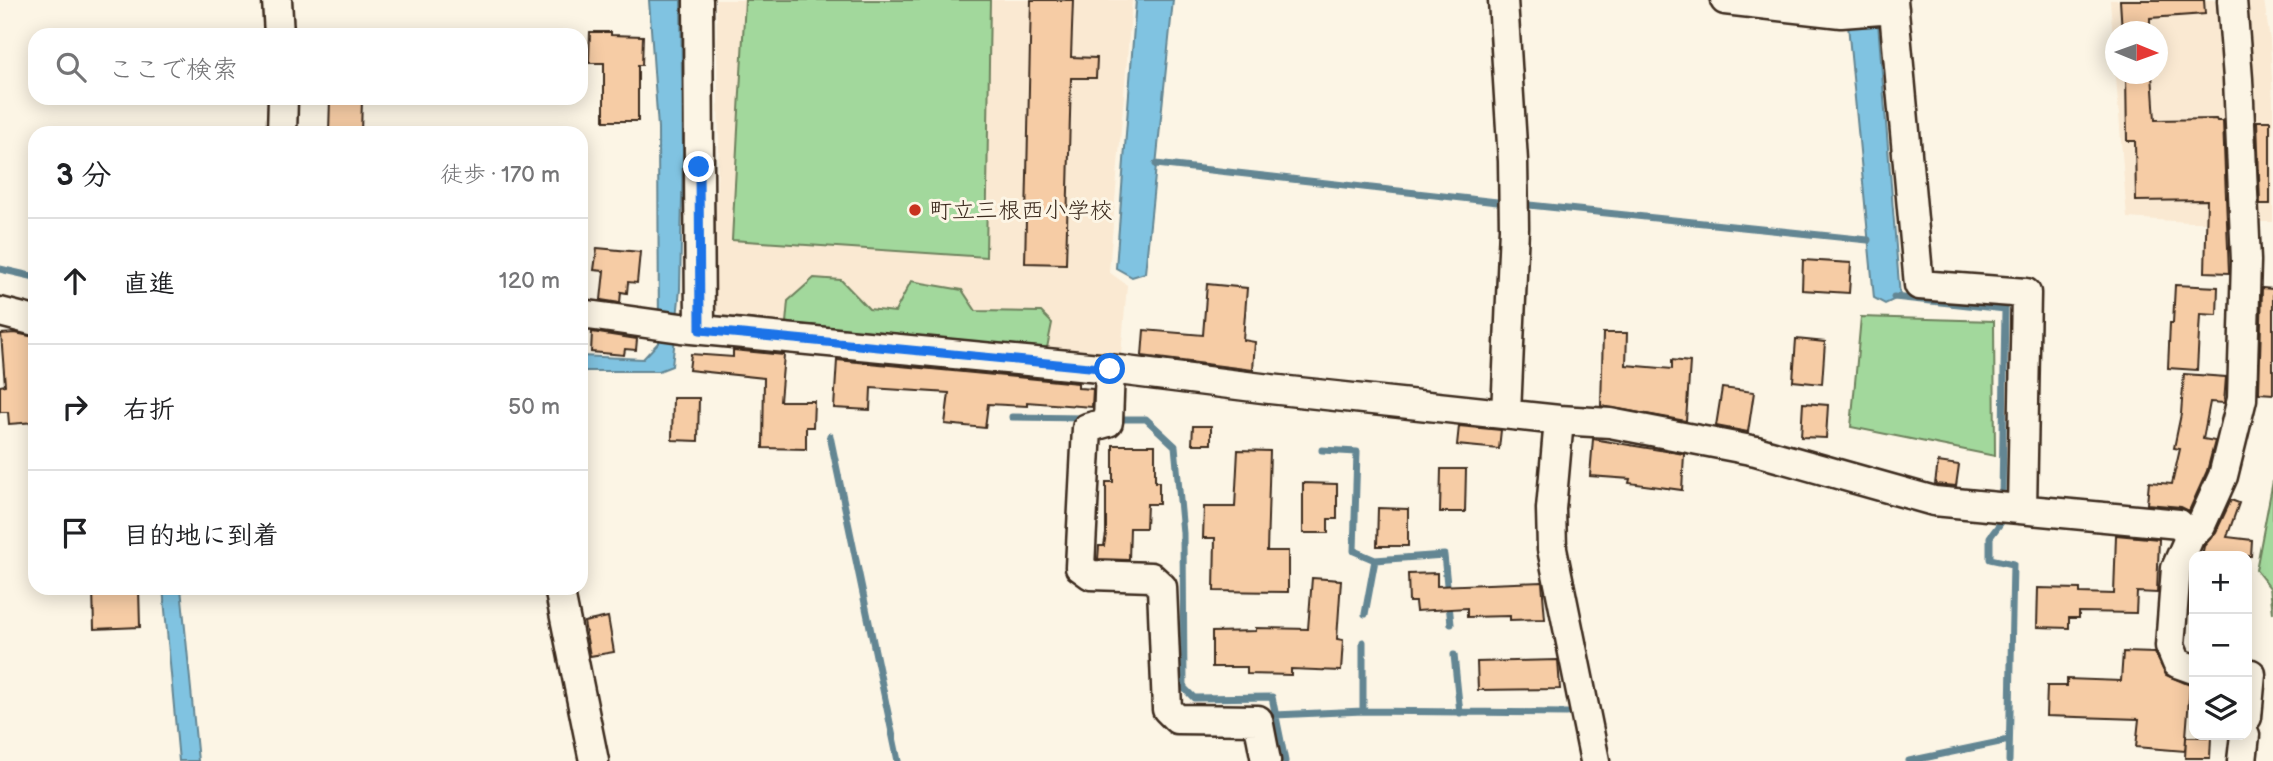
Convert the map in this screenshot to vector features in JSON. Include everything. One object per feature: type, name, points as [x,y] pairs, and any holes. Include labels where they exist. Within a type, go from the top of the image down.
[{"type":"street","points":[[277,0],[279,28]]},
{"type":"street","points":[[679,328],[698,0]]},
{"type":"street","points":[[1503,0],[1513,161],[1514,228],[1506,414]]},
{"type":"street","points":[[1725,0],[1841,13],[1894,5],[1919,285],[2026,293],[2022,509]]},
{"type":"street","points":[[2189,667],[2177,663],[2170,646],[2176,568],[2190,536],[2201,525],[2223,476],[2242,399],[2246,261],[2232,0]]},
{"type":"street","points":[[282,126],[284,105]]},
{"type":"street","points":[[0,312],[28,319]]},
{"type":"street","points":[[588,315],[679,328],[1110,369],[1270,389],[1610,423],[1756,451],[1934,500],[2179,524],[2190,536]]},
{"type":"street","points":[[1110,369],[1108,422],[1087,428],[1080,567],[1091,575],[1151,577],[1162,587],[1167,709],[1177,719],[1258,720],[1266,761]]},
{"type":"street","points":[[1559,420],[1551,509],[1552,549],[1595,761]]},
{"type":"street","points":[[560,595],[594,761]]},
{"type":"street","points":[[2252,696],[2257,674]]},
{"type":"street","points":[[2242,761],[2244,740]]},
{"type":"shaded area","name":"町立三根西小学校","points":[[716,0],[1132,0],[1109,272],[1127,285],[1121,355],[722,317],[710,303],[719,148]]},
{"type":"shaded area","points":[[2110,0],[2264,0],[2270,41],[2273,101],[2273,222],[2189,222],[2127,218],[2117,84],[2168,84],[2168,21],[2112,21]]},
{"type":"green space","points":[[745,0],[990,0],[986,257],[732,240]]},
{"type":"green space","points":[[814,278],[841,280],[869,309],[895,312],[911,281],[962,290],[976,311],[1041,312],[1052,323],[1047,348],[786,323],[788,301]]},
{"type":"green space","points":[[1861,317],[1994,321],[1995,456],[1851,427]]},
{"type":"green space","points":[[2273,481],[2273,613],[2270,588],[2256,570]]},
{"type":"water","points":[[649,0],[681,0],[683,153],[680,289],[672,366],[659,371],[588,371],[588,356],[643,359],[659,342],[658,128]]},
{"type":"water","points":[[1136,0],[1173,0],[1145,273],[1132,277],[1116,268]]},
{"type":"water","points":[[1878,23],[1900,297],[1885,304],[1874,298],[1848,25]]},
{"type":"water","points":[[164,595],[182,595],[198,761],[179,761]]},
{"type":"building","points":[[1031,0],[1073,0],[1071,57],[1097,58],[1096,78],[1071,78],[1066,264],[1025,263]]},
{"type":"building","points":[[2120,0],[2204,0],[2205,14],[2150,18],[2150,21],[2121,21]]},
{"type":"building","points":[[590,32],[643,36],[642,65],[638,65],[638,121],[604,121],[604,63],[589,63]]},
{"type":"building","points":[[2126,84],[2153,84],[2155,120],[2223,121],[2229,273],[2205,272],[2207,200],[2136,201],[2135,141],[2127,141]]},
{"type":"building","points":[[330,105],[362,105],[361,126],[329,126]]},
{"type":"building","points":[[2257,121],[2270,121],[2270,204],[2260,204]]},
{"type":"building","points":[[597,248],[640,252],[637,283],[628,282],[627,293],[621,292],[620,303],[601,300],[604,271],[594,270]]},
{"type":"building","points":[[1803,260],[1851,263],[1849,293],[1802,290]]},
{"type":"building","points":[[1207,284],[1247,288],[1243,340],[1255,342],[1253,370],[1142,356],[1144,330],[1203,335]]},
{"type":"building","points":[[2175,285],[2218,287],[2217,315],[2200,314],[2197,370],[2168,368]]},
{"type":"building","points":[[2262,288],[2273,289],[2273,394],[2259,393]]},
{"type":"building","points":[[592,332],[637,339],[636,350],[625,349],[624,355],[591,352]]},
{"type":"building","points":[[1603,333],[1627,333],[1626,365],[1672,369],[1672,360],[1690,362],[1686,421],[1601,406]]},
{"type":"building","points":[[1,334],[28,336],[28,423],[9,424],[8,412],[0,412],[0,386],[5,385]]},
{"type":"building","points":[[1796,339],[1825,342],[1822,384],[1793,381]]},
{"type":"building","points":[[733,350],[784,355],[780,401],[814,401],[813,427],[806,427],[806,449],[763,448],[764,378],[689,370],[691,354],[733,357]]},
{"type":"building","points":[[837,360],[1078,383],[1078,388],[1093,389],[1092,407],[1027,402],[1027,406],[988,404],[985,428],[945,424],[949,393],[871,388],[870,410],[834,408]]},
{"type":"building","points":[[2184,374],[2226,377],[2224,403],[2210,402],[2203,439],[2215,441],[2207,471],[2189,511],[2181,507],[2147,504],[2149,482],[2172,484],[2180,449],[2174,448],[2181,414]]},
{"type":"building","points":[[1722,388],[1754,392],[1748,432],[1716,426]]},
{"type":"building","points":[[673,398],[699,398],[698,441],[672,440]]},
{"type":"building","points":[[1803,403],[1828,405],[1826,438],[1801,437]]},
{"type":"building","points":[[1193,426],[1211,426],[1211,444],[1192,444]]},
{"type":"building","points":[[1459,426],[1501,430],[1499,449],[1457,445]]},
{"type":"building","points":[[1593,439],[1684,454],[1682,490],[1629,483],[1630,479],[1590,476]]},
{"type":"building","points":[[1113,445],[1155,445],[1155,482],[1159,482],[1159,504],[1147,504],[1146,528],[1130,528],[1129,560],[1098,559],[1099,546],[1104,546],[1106,534],[1106,482],[1113,482]]},
{"type":"building","points":[[1238,450],[1270,451],[1267,551],[1288,551],[1288,592],[1214,591],[1215,538],[1203,538],[1204,507],[1235,507]]},
{"type":"building","points":[[1938,462],[1959,465],[1956,486],[1935,484]]},
{"type":"building","points":[[1441,469],[1466,469],[1465,512],[1440,512]]},
{"type":"building","points":[[1303,483],[1337,484],[1337,519],[1328,519],[1328,533],[1303,533]]},
{"type":"building","points":[[2231,500],[2239,503],[2227,537],[2252,540],[2251,551],[2203,551],[2216,532]]},
{"type":"building","points":[[1378,508],[1408,509],[1408,546],[1377,546]]},
{"type":"building","points":[[2116,535],[2159,539],[2157,593],[2137,592],[2136,613],[2079,612],[2079,618],[2069,618],[2069,628],[2037,627],[2038,588],[2080,589],[2080,593],[2114,594]]},
{"type":"building","points":[[1437,573],[1437,586],[1542,582],[1545,619],[1510,620],[1510,616],[1467,617],[1467,608],[1416,611],[1415,602],[1409,602],[1408,574]]},
{"type":"building","points":[[1312,578],[1341,580],[1337,639],[1343,640],[1341,671],[1291,669],[1291,675],[1247,674],[1247,667],[1212,667],[1212,632],[1256,631],[1256,628],[1308,629]]},
{"type":"building","points":[[93,595],[139,595],[140,627],[94,629]]},
{"type":"building","points":[[608,617],[614,652],[590,656],[584,622]]},
{"type":"building","points":[[2123,652],[2155,653],[2166,675],[2189,685],[2186,737],[2189,737],[2189,740],[2211,740],[2210,758],[2185,758],[2186,738],[2185,751],[2136,747],[2139,719],[2046,716],[2047,686],[2067,686],[2067,679],[2121,681]]},
{"type":"building","points":[[1558,660],[1560,689],[1478,690],[1477,662]]},
{"type":"waterway","points":[[1156,164],[1497,202]]},
{"type":"waterway","points":[[1529,205],[1868,240]]},
{"type":"waterway","points":[[0,269],[28,275]]},
{"type":"waterway","points":[[1894,297],[2005,309],[2002,495]]},
{"type":"waterway","points":[[1012,417],[1085,418]]},
{"type":"waterway","points":[[1124,419],[1146,419],[1175,446],[1183,533],[1184,688],[1194,698],[1272,697],[1285,761]]},
{"type":"waterway","points":[[830,436],[898,761]]},
{"type":"waterway","points":[[1322,450],[1357,452],[1354,551],[1375,560],[1444,555],[1451,624]]},
{"type":"waterway","points":[[2002,521],[1990,537],[1990,559],[2013,564],[2009,761]]},
{"type":"waterway","points":[[1365,614],[1375,560]]},
{"type":"waterway","points":[[1363,642],[1363,711]]},
{"type":"waterway","points":[[1454,655],[1460,713]]},
{"type":"waterway","points":[[1275,715],[1363,711],[1567,713]]},
{"type":"waterway","points":[[1909,761],[2009,740]]},
{"type":"place","name":"町立三根西小学校","points":[[915,210]]},
{"type":"route","points":[[699,167],[700,330],[1110,369]]}]
